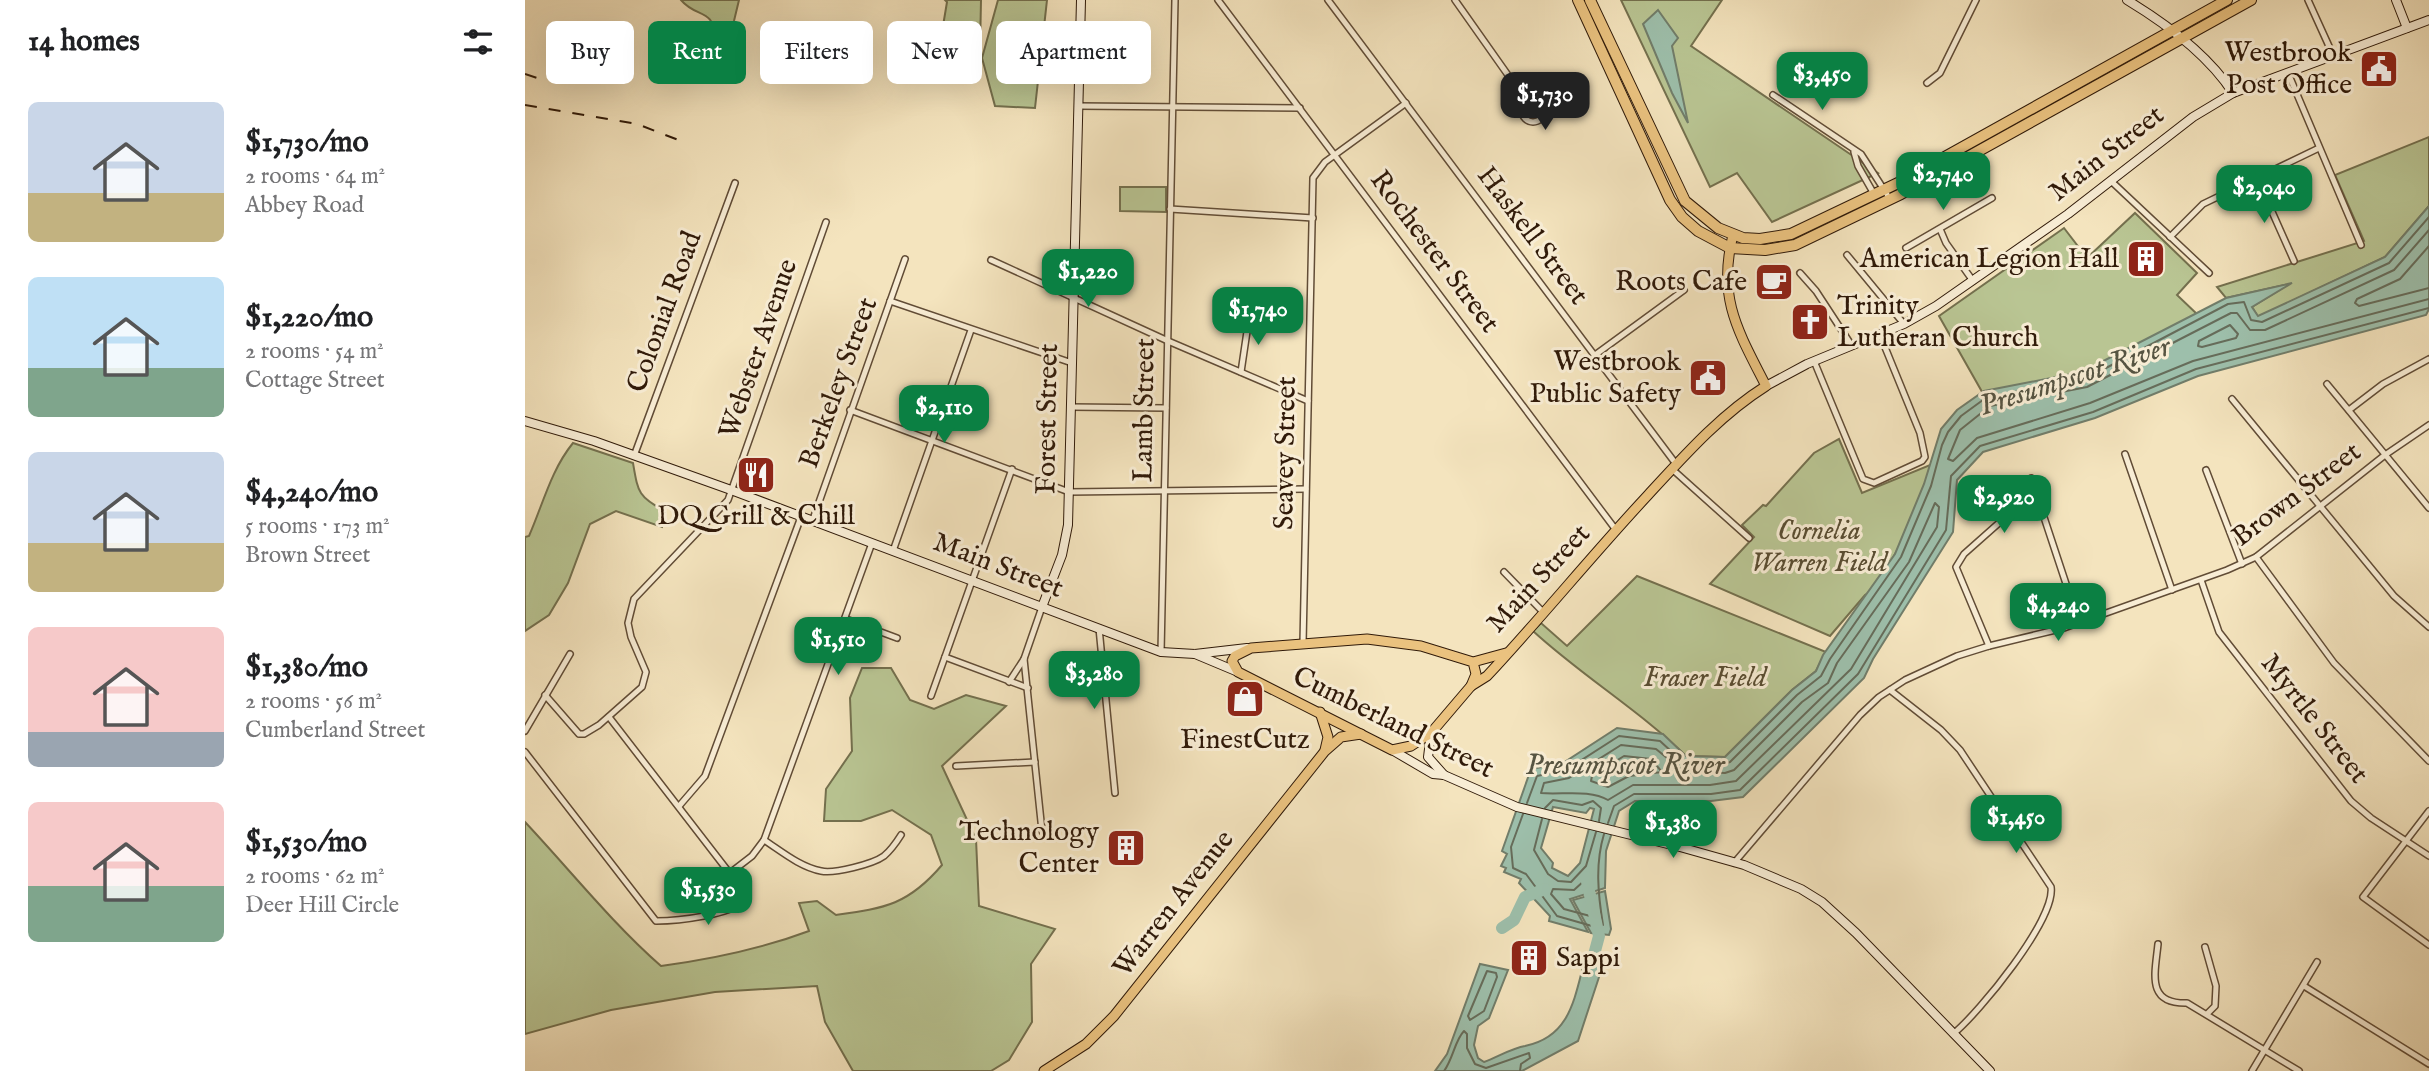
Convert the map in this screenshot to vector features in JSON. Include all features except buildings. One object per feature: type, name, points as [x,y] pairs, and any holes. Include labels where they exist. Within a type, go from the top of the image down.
[{"type":"highway","points":[[1578,0],[1670,200],[1682,217],[1698,232],[1730,248],[1765,250],[1795,244],[1890,199],[2251,0]]},
{"type":"highway","points":[[1590,0],[1685,201],[1703,219],[1733,235],[1760,239],[1791,234],[1885,189],[2227,0]]},
{"type":"main road","name":"Forest Street","points":[[1041,607],[1066,540],[1081,0]]},
{"type":"main road","points":[[2396,0],[2407,28]]},
{"type":"main road","points":[[2132,1],[2181,39],[2226,82],[2233,93]]},
{"type":"main road","name":"Main Street","points":[[525,421],[594,441],[731,490],[1161,652],[1195,654],[1303,643],[1392,640],[1473,662],[1506,653],[1674,466],[1739,404],[1766,386],[1814,361],[1904,324],[1973,281],[2111,181],[2193,117],[2233,93],[2429,20]]},
{"type":"main road","points":[[1733,235],[1725,286],[1728,303],[1766,386]]},
{"type":"main road","points":[[1238,672],[1232,661],[1235,656],[1251,648]]},
{"type":"main road","points":[[1392,750],[1411,746],[1431,733],[1471,686],[1487,676],[1506,653]]},
{"type":"main road","name":"Cumberland Street","points":[[1195,654],[1320,712],[1433,774],[1444,775],[1517,807],[1619,831],[1734,863],[1791,883],[1822,902],[1890,966],[1990,1071]]},
{"type":"main road","points":[[1471,686],[1476,674],[1473,662]]},
{"type":"main road","points":[[1320,712],[1328,737],[1325,751]]},
{"type":"main road","points":[[1431,733],[1428,757],[1444,775]]},
{"type":"main road","name":"Warren Avenue","points":[[1044,1071],[1086,1044],[1114,1016],[1325,751],[1341,737],[1361,734]]},
{"type":"street","name":"Lamb Street","points":[[1161,652],[1175,0]]},
{"type":"street","name":"Rochester Street","points":[[1218,0],[1616,530]]},
{"type":"street","name":"Haskell Street","points":[[1328,0],[1595,355],[1674,466],[1749,538]]},
{"type":"street","points":[[1455,0],[1527,102]]},
{"type":"street","points":[[1927,83],[1940,73],[1976,0]]},
{"type":"street","points":[[2308,0],[2333,55]]},
{"type":"street","points":[[2288,73],[2361,245]]},
{"type":"street","points":[[1773,94],[1854,152],[1861,154],[1890,199]]},
{"type":"street","points":[[1527,102],[1541,104],[1544,110],[1539,120],[1529,122],[1524,117],[1523,107],[1527,102]]},
{"type":"street","points":[[1335,155],[1406,103]]},
{"type":"street","points":[[1078,106],[1300,108]]},
{"type":"street","points":[[2170,237],[2198,207],[2319,148]]},
{"type":"street","points":[[1854,152],[1858,166],[1874,194]]},
{"type":"street","name":"Seavey Street","points":[[1303,643],[1313,180],[1320,166],[1335,155]]},
{"type":"street","points":[[2257,178],[2294,261]]},
{"type":"street","points":[[2111,181],[2209,273]]},
{"type":"street","name":"Colonial Road","points":[[634,456],[735,183]]},
{"type":"street","points":[[1906,248],[1992,198]]},
{"type":"street","points":[[1170,209],[1313,218]]},
{"type":"street","name":"Webster Avenue","points":[[609,717],[637,692],[645,680],[643,665],[629,630],[628,615],[634,599],[726,504],[826,222]]},
{"type":"street","points":[[1940,229],[1946,243],[1973,281]]},
{"type":"street","points":[[1847,256],[1904,324]]},
{"type":"street","name":"Berkeley Street","points":[[812,522],[905,260]]},
{"type":"street","points":[[991,260],[1308,401]]},
{"type":"street","points":[[1800,273],[1816,291],[1852,346]]},
{"type":"street","points":[[1595,355],[1683,290]]},
{"type":"street","points":[[890,301],[1072,363]]},
{"type":"street","points":[[1241,372],[1249,318]]},
{"type":"street","points":[[893,551],[971,330]]},
{"type":"street","points":[[1814,361],[1860,472],[1867,483],[1874,483],[1926,457],[1922,440],[1880,335]]},
{"type":"street","points":[[2349,410],[2383,384],[2429,359]]},
{"type":"street","points":[[2327,384],[2429,508]]},
{"type":"street","points":[[2232,399],[2394,596],[2429,627]]},
{"type":"street","points":[[1071,407],[1166,408]]},
{"type":"street","points":[[850,410],[1069,492],[1305,489]]},
{"type":"street","name":"Brown Street","points":[[1734,863],[1860,715],[1890,690],[1915,675],[1989,646],[2079,623],[2242,564],[2256,557],[2385,455],[2429,425]]},
{"type":"street","points":[[2125,454],[2172,590]]},
{"type":"street","points":[[931,696],[1012,469]]},
{"type":"street","points":[[2206,470],[2242,564]]},
{"type":"street","points":[[2031,478],[2079,623]]},
{"type":"street","points":[[1989,646],[1956,567],[1964,554],[2035,491]]},
{"type":"street","points":[[680,805],[705,775],[801,517]]},
{"type":"street","points":[[730,873],[753,856],[764,840],[872,543]]},
{"type":"street","points":[[2256,557],[2334,663],[2429,761]]},
{"type":"street","points":[[1504,572],[1542,611]]},
{"type":"street","name":"Myrtle Street","points":[[2201,579],[2213,618],[2231,649],[2351,801],[2405,842],[2429,856]]},
{"type":"street","name":"Forest Street","points":[[1041,607],[1024,659],[1042,831]]},
{"type":"street","points":[[846,619],[897,638]]},
{"type":"street","points":[[1099,628],[1115,793]]},
{"type":"street","points":[[525,731],[570,654]]},
{"type":"street","points":[[945,656],[1028,688]]},
{"type":"street","points":[[1009,682],[1024,659]]},
{"type":"street","points":[[1890,690],[1941,730],[1960,750],[2051,887],[2050,904],[2009,972],[1996,990],[1954,1034]]},
{"type":"street","points":[[525,752],[656,921],[731,910],[745,900],[744,892],[680,805],[609,717],[589,732],[579,734],[545,695]]},
{"type":"street","points":[[956,766],[1035,762]]},
{"type":"street","points":[[2429,811],[2363,897],[2429,945]]},
{"type":"street","points":[[764,840],[800,864],[823,872],[848,869],[882,857],[901,835]]},
{"type":"street","points":[[2158,944],[2154,981],[2160,996],[2170,1003],[2187,1003],[2299,1071]]},
{"type":"street","points":[[2205,947],[2216,986],[2215,1006],[2207,1014]]},
{"type":"street","points":[[2252,1071],[2317,962]]},
{"type":"street","points":[[2304,986],[2429,1065]]},
{"type":"green space","points":[[681,0],[739,0],[734,21],[711,21]]},
{"type":"green space","points":[[945,0],[981,0],[981,21],[944,21],[947,2]]},
{"type":"green space","points":[[998,0],[1047,0],[1045,21],[996,21],[996,84],[1038,84],[1035,108],[995,106],[982,58]]},
{"type":"green space","points":[[1621,0],[1722,0],[1691,46],[1878,173],[1772,222],[1737,173],[1710,187]]},
{"type":"green space","points":[[2429,137],[2429,206],[2385,257],[2258,317],[2252,307],[2289,284],[2226,298],[2217,287],[2364,241],[2335,175]]},
{"type":"green space","points":[[1120,187],[1166,187],[1166,212],[1120,211]]},
{"type":"green space","points":[[2135,213],[2197,273],[2177,295],[2199,316],[2084,370],[2056,379],[2005,388],[1985,397],[1939,316],[2064,228],[2087,258]]},
{"type":"green space","name":"Cornelia Warren Field","points":[[1839,439],[1862,493],[1930,465],[1926,499],[1876,588],[1865,595],[1830,636],[1710,584],[1754,537],[1742,525],[1763,505],[1766,506],[1814,453]]},
{"type":"green space","points":[[573,443],[633,463],[641,493],[649,502],[665,511],[662,527],[616,511],[590,524],[568,583],[549,615],[525,631],[525,537],[529,536],[553,476]]},
{"type":"green space","name":"Fraser Field","points":[[1637,576],[1826,652],[1816,671],[1792,690],[1725,757],[1686,756],[1649,723],[1533,631],[1541,623],[1567,646]]},
{"type":"green space","points":[[862,668],[891,668],[910,700],[934,709],[966,695],[1006,706],[942,766],[976,839],[979,906],[1055,929],[1031,964],[1032,1022],[1009,1060],[991,1071],[853,1071],[825,1022],[817,986],[715,992],[611,1010],[525,1034],[525,822],[608,914],[661,966],[737,953],[809,931],[799,903],[817,901],[836,915],[882,907],[918,889],[942,865],[931,835],[892,810],[861,821],[824,821],[826,789],[852,751],[850,698]]},
{"type":"water","points":[[1658,10],[1678,38],[1672,46],[1688,123],[1672,93],[1643,24]]},
{"type":"water","name":"Presumpscot River","points":[[2429,206],[2429,309],[2426,315],[2198,376],[2095,418],[1983,452],[1957,480],[1953,532],[1873,659],[1864,678],[1743,797],[1711,801],[1635,801],[1619,811],[1606,851],[1605,888],[1570,899],[1588,932],[1549,921],[1550,916],[1519,883],[1521,879],[1504,872],[1506,868],[1501,866],[1507,854],[1502,851],[1531,769],[1563,763],[1617,728],[1663,734],[1686,756],[1725,757],[1792,690],[1816,671],[1823,655],[1895,554],[1924,484],[1941,429],[1957,410],[1984,391],[2082,372],[2226,298],[2292,283],[2252,307],[2258,316],[2385,257]],"holes":[[[1553,807],[1586,813],[1590,808],[1594,809],[1580,863],[1568,876],[1552,868],[1553,863],[1541,848]]]},
{"type":"water","points":[[1605,891],[1611,929],[1609,935],[1591,933],[1573,900]]},
{"type":"water","points":[[1584,963],[1602,968],[1578,1041],[1522,1071],[1435,1071],[1447,1054],[1480,964],[1508,970],[1489,1018],[1478,1026],[1474,1045],[1478,1058],[1484,1062],[1551,1035],[1560,1026],[1573,1004]]},
{"type":"waterway","name":"Presumpscot River","points":[[1586,877],[1599,936],[1587,981]]},
{"type":"waterway","name":"Presumpscot River","points":[[1502,928],[1514,920],[1525,897],[1545,889]]},
{"type":"railway","points":[[525,74],[546,81]]},
{"type":"railway","points":[[525,105],[637,124],[681,141]]},
{"type":"place","name":"Westbrook Post Office","points":[[2379,69]]},
{"type":"place","name":"American Legion Hall","points":[[2146,259]]},
{"type":"place","name":"Roots Cafe","points":[[1774,282]]},
{"type":"place","name":"Trinity Lutheran Church","points":[[1810,322]]},
{"type":"place","name":"Westbrook Public Safety","points":[[1708,378]]},
{"type":"place","name":"DQ Grill & Chill","points":[[756,475]]},
{"type":"place","name":"FinestCutz","points":[[1245,699]]},
{"type":"place","name":"Technology Center","points":[[1126,848]]},
{"type":"place","name":"Sappi","points":[[1529,958]]}]
